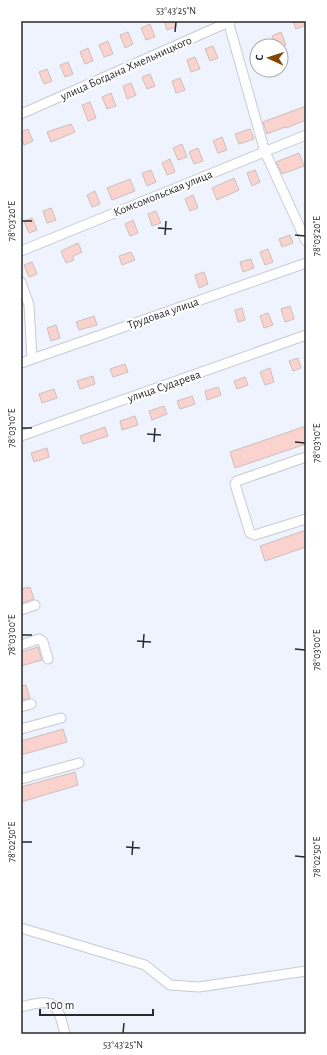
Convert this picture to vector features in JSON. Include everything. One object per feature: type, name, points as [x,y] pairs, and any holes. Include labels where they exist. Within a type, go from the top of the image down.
[{"type":"street","name":"улица Богдана Хмельницкого","points":[[21,114],[229,21]]},
{"type":"street","points":[[229,21],[265,152],[306,241]]},
{"type":"street","name":"Комсомольская улица","points":[[21,251],[306,136]]},
{"type":"street","name":"Трудовая улица","points":[[21,363],[306,263]]},
{"type":"street","points":[[21,282],[29,305],[32,358]]},
{"type":"street","name":"улица Сударева","points":[[21,436],[306,335]]},
{"type":"street","points":[[306,457],[237,481],[236,484],[250,533],[255,535],[306,519]]},
{"type":"street","points":[[21,610],[35,605]]},
{"type":"street","points":[[21,645],[39,639],[41,640],[48,659]]},
{"type":"street","points":[[21,707],[31,704]]},
{"type":"street","points":[[21,730],[61,718]]},
{"type":"street","points":[[21,779],[79,763]]},
{"type":"street","points":[[21,928],[145,964],[170,985],[199,987],[306,971]]},
{"type":"street","points":[[21,1007],[48,1003],[60,1014],[65,1034]]},
{"type":"building","points":[[164,21],[173,21],[176,27],[167,30]]},
{"type":"building","points":[[293,21],[306,21],[306,25],[296,29]]},
{"type":"building","points":[[150,24],[155,37],[146,40],[141,28]]},
{"type":"building","points":[[128,32],[133,44],[125,48],[120,35]]},
{"type":"building","points":[[281,32],[283,38],[273,38],[272,36]]},
{"type":"building","points":[[108,41],[113,54],[104,57],[99,45]]},
{"type":"building","points":[[213,46],[218,58],[210,61],[205,49]]},
{"type":"building","points":[[88,48],[93,61],[85,64],[80,52]]},
{"type":"building","points":[[195,57],[200,69],[191,72],[187,60]]},
{"type":"building","points":[[68,62],[73,74],[65,77],[60,65]]},
{"type":"building","points":[[47,69],[52,81],[44,84],[39,72]]},
{"type":"building","points":[[150,74],[155,86],[147,89],[142,77]]},
{"type":"building","points":[[180,78],[185,90],[176,93],[172,81]]},
{"type":"building","points":[[131,83],[136,95],[127,99],[123,86]]},
{"type":"building","points":[[111,93],[116,106],[107,109],[102,97]]},
{"type":"building","points":[[90,102],[96,118],[88,121],[82,105]]},
{"type":"building","points":[[306,106],[306,120],[267,134],[263,122]]},
{"type":"building","points":[[71,124],[75,132],[51,142],[47,132]]},
{"type":"building","points":[[28,129],[33,141],[24,145],[21,132]]},
{"type":"building","points":[[250,129],[254,139],[239,144],[235,134]]},
{"type":"building","points":[[222,137],[227,150],[218,153],[213,141]]},
{"type":"building","points":[[182,144],[187,157],[178,160],[173,148]]},
{"type":"building","points":[[198,148],[203,161],[194,164],[189,152]]},
{"type":"building","points":[[299,153],[304,166],[282,174],[276,162]]},
{"type":"building","points":[[170,159],[175,172],[167,175],[162,163]]},
{"type":"building","points":[[151,170],[156,182],[147,186],[142,173]]},
{"type":"building","points":[[255,170],[260,182],[252,186],[247,173]]},
{"type":"building","points":[[234,178],[239,190],[217,200],[212,188]]},
{"type":"building","points":[[130,179],[135,191],[112,200],[107,188]]},
{"type":"building","points":[[95,191],[100,204],[92,207],[87,195]]},
{"type":"building","points":[[193,195],[198,208],[190,211],[185,199]]},
{"type":"building","points":[[51,208],[56,220],[47,223],[43,211]]},
{"type":"building","points":[[156,211],[161,223],[152,226],[148,214]]},
{"type":"building","points":[[32,218],[37,230],[29,233],[24,221]]},
{"type":"building","points":[[133,220],[138,233],[130,236],[125,224]]},
{"type":"building","points":[[290,235],[293,243],[282,247],[279,239]]},
{"type":"building","points":[[78,243],[82,252],[73,256],[74,260],[66,263],[61,251]]},
{"type":"building","points":[[268,249],[273,262],[265,265],[260,252]]},
{"type":"building","points":[[131,252],[135,260],[122,265],[119,256]]},
{"type":"building","points":[[251,259],[254,268],[243,272],[240,262]]},
{"type":"building","points":[[32,262],[37,274],[29,277],[24,265]]},
{"type":"building","points":[[204,272],[208,284],[199,288],[195,275]]},
{"type":"building","points":[[290,306],[294,319],[285,322],[281,309]]},
{"type":"building","points":[[242,308],[245,320],[238,322],[235,310]]},
{"type":"building","points":[[268,313],[273,325],[264,328],[260,316]]},
{"type":"building","points":[[94,316],[97,325],[79,330],[76,322]]},
{"type":"building","points":[[56,325],[60,338],[51,341],[47,328]]},
{"type":"building","points":[[298,358],[301,368],[293,371],[289,361]]},
{"type":"building","points":[[125,364],[128,372],[113,377],[110,369]]},
{"type":"building","points":[[270,368],[274,382],[265,385],[260,372]]},
{"type":"building","points":[[93,376],[95,384],[80,389],[77,381]]},
{"type":"building","points":[[245,377],[248,385],[237,389],[234,381]]},
{"type":"building","points":[[218,387],[221,395],[207,400],[205,391]]},
{"type":"building","points":[[54,389],[57,398],[42,403],[39,394]]},
{"type":"building","points":[[192,396],[195,404],[180,409],[177,401]]},
{"type":"building","points":[[164,406],[167,414],[152,420],[149,411]]},
{"type":"building","points":[[135,416],[138,425],[122,430],[120,421]]},
{"type":"building","points":[[306,426],[306,444],[235,468],[230,452]]},
{"type":"building","points":[[105,427],[108,436],[83,444],[80,436]]},
{"type":"building","points":[[47,448],[49,457],[34,462],[31,453]]},
{"type":"building","points":[[306,530],[306,547],[265,561],[260,546]]},
{"type":"building","points":[[30,587],[34,599],[21,603],[21,589]]},
{"type":"building","points":[[38,647],[42,660],[21,666],[21,652]]},
{"type":"building","points":[[26,685],[30,698],[21,700],[21,686]]},
{"type":"building","points":[[63,729],[67,742],[21,755],[21,741]]},
{"type":"building","points":[[75,772],[78,785],[21,802],[21,787]]}]
